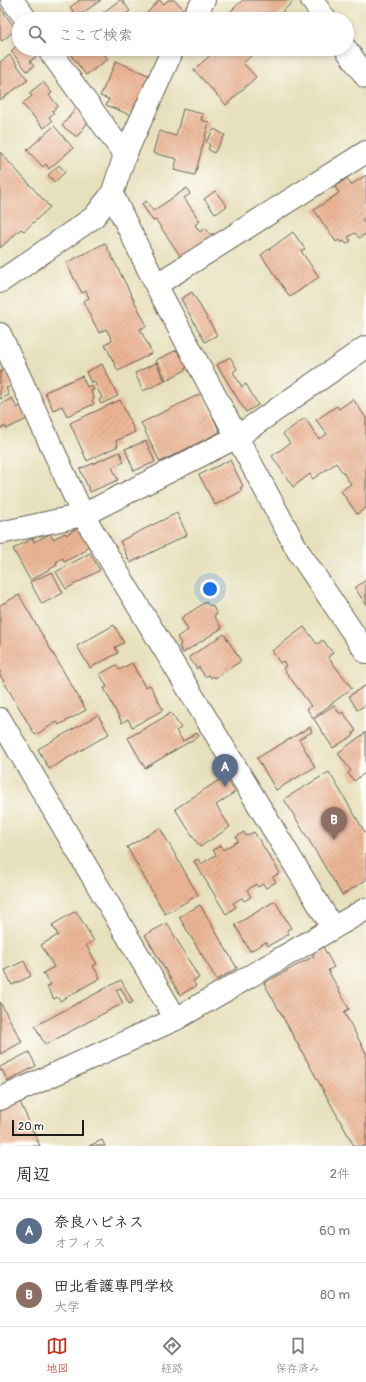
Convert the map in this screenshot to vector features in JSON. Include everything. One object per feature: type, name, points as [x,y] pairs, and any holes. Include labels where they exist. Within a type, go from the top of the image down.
[{"type":"street","points":[[12,0],[21,12]]},
{"type":"street","points":[[196,12],[204,0]]},
{"type":"street","points":[[312,0],[320,12]]},
{"type":"street","points":[[53,56],[125,156]]},
{"type":"street","points":[[0,282],[94,217],[112,194],[125,156],[170,56]]},
{"type":"street","points":[[351,56],[366,77]]},
{"type":"street","points":[[156,285],[366,152]]},
{"type":"street","points":[[112,194],[156,285],[298,551],[366,652]]},
{"type":"street","points":[[0,334],[83,514],[333,928]]},
{"type":"street","points":[[0,534],[83,514],[237,437],[366,347]]},
{"type":"street","points":[[0,719],[176,1019]]},
{"type":"street","points":[[0,1098],[176,1019],[366,909]]},
{"type":"building","points":[[78,0],[101,0],[84,12],[74,12],[70,7],[79,1]]},
{"type":"building","points":[[120,0],[122,0],[130,11],[129,12],[104,12]]},
{"type":"building","points":[[159,0],[164,4],[168,0],[174,0],[183,8],[179,12],[148,12]]},
{"type":"building","points":[[243,0],[295,0],[282,12],[230,12]]},
{"type":"building","points":[[0,7],[12,24],[12,33],[2,41],[0,39]]},
{"type":"building","points":[[10,55],[28,80],[0,100],[0,62]]},
{"type":"building","points":[[15,56],[37,56],[30,61],[34,66],[27,71]]},
{"type":"building","points":[[72,56],[106,56],[108,59],[86,75]]},
{"type":"building","points":[[209,56],[251,56],[243,63],[256,77],[226,105],[194,70]]},
{"type":"building","points":[[116,61],[150,76],[133,116],[106,105],[109,99],[100,96]]},
{"type":"building","points":[[43,82],[52,93],[49,95],[58,106],[52,111],[54,113],[49,117],[52,121],[44,128],[22,104],[32,96],[29,93]]},
{"type":"building","points":[[77,107],[91,118],[77,137],[62,126]]},
{"type":"building","points":[[183,109],[203,114],[201,120],[209,122],[195,175],[174,170],[177,159],[153,153],[159,131],[176,136]]},
{"type":"building","points":[[54,126],[73,148],[49,169],[46,164],[43,167],[27,150]]},
{"type":"building","points":[[214,129],[225,135],[214,153],[208,149],[210,145],[206,142]]},
{"type":"building","points":[[0,152],[50,207],[24,231],[21,229],[0,248]]},
{"type":"building","points":[[59,165],[65,172],[55,182],[48,175]]},
{"type":"building","points":[[366,175],[366,218],[362,220],[366,226],[366,234],[359,238],[355,233],[348,237],[351,241],[346,244],[344,241],[341,243],[339,240],[336,242],[314,210],[339,193],[335,187],[347,178],[351,185]]},
{"type":"building","points":[[187,188],[190,194],[184,198],[200,221],[195,225],[200,232],[205,228],[211,235],[213,233],[216,237],[183,260],[156,220],[153,221],[142,204],[146,201],[153,211]]},
{"type":"building","points":[[215,191],[227,206],[216,214],[204,199]]},
{"type":"building","points":[[293,232],[305,249],[301,251],[319,277],[290,297],[261,255]]},
{"type":"building","points":[[105,243],[147,326],[140,329],[152,353],[118,371],[105,344],[112,340],[106,329],[99,333],[83,301],[89,298],[86,291],[82,293],[66,263]]},
{"type":"building","points":[[192,292],[217,335],[205,342],[181,299]]},
{"type":"building","points":[[177,350],[180,356],[183,355],[188,367],[185,368],[186,370],[166,380],[156,360]]},
{"type":"building","points":[[230,357],[237,369],[233,372],[242,387],[246,384],[258,405],[246,412],[217,365]]},
{"type":"building","points":[[156,363],[165,381],[143,391],[135,373]]},
{"type":"building","points":[[102,364],[118,396],[101,404],[99,400],[102,398],[94,381],[91,383],[86,372]]},
{"type":"building","points":[[5,370],[12,386],[6,388],[9,395],[0,399],[0,372]]},
{"type":"building","points":[[82,376],[87,387],[92,385],[94,390],[91,391],[94,404],[67,416],[62,406],[53,410],[45,392]]},
{"type":"building","points":[[202,393],[220,432],[160,462],[141,423]]},
{"type":"building","points":[[12,398],[17,408],[21,406],[27,419],[6,429],[5,426],[0,429],[0,405]]},
{"type":"building","points":[[353,399],[366,418],[366,508],[357,514],[341,491],[351,484],[336,463],[313,479],[310,474],[293,487],[272,456],[290,443],[283,434],[305,418],[319,439],[327,434],[316,420],[337,406],[339,409]]},
{"type":"building","points":[[120,400],[135,432],[116,441],[118,446],[87,461],[70,423]]},
{"type":"building","points":[[146,441],[155,462],[134,471],[125,449]]},
{"type":"building","points":[[120,452],[124,462],[112,467],[118,480],[90,492],[80,469]]},
{"type":"building","points":[[230,460],[243,486],[240,488],[242,491],[215,505],[199,475]]},
{"type":"building","points":[[177,513],[187,535],[130,563],[120,541]]},
{"type":"building","points":[[77,528],[79,531],[81,530],[89,546],[85,548],[86,550],[64,562],[63,558],[56,562],[57,565],[30,580],[13,549],[33,538],[34,542],[50,534],[53,539],[65,533],[66,535]]},
{"type":"building","points":[[90,553],[100,570],[66,589],[56,572]]},
{"type":"building","points":[[52,572],[63,593],[42,604],[30,582]]},
{"type":"building","points":[[366,580],[366,605],[355,588]]},
{"type":"building","points":[[19,595],[86,710],[59,725],[57,722],[35,735],[0,675],[0,605]]},
{"type":"building","points":[[206,602],[209,606],[212,605],[217,614],[214,616],[222,628],[183,653],[179,646],[181,644],[177,637],[188,630],[181,618]]},
{"type":"building","points":[[114,625],[124,643],[115,647],[118,653],[90,668],[77,646]]},
{"type":"building","points":[[304,627],[317,644],[323,640],[333,653],[328,657],[352,688],[313,718],[307,709],[311,706],[283,668],[286,666],[283,661],[280,663],[272,651]]},
{"type":"building","points":[[224,634],[241,661],[215,678],[214,676],[211,678],[209,675],[205,677],[199,667],[197,669],[189,657]]},
{"type":"building","points":[[132,663],[145,687],[150,685],[163,710],[132,727],[128,719],[122,723],[104,688],[107,687],[100,674],[116,665],[119,670]]},
{"type":"building","points":[[366,685],[366,705],[357,710],[349,696]]},
{"type":"building","points":[[334,705],[340,714],[343,712],[356,731],[353,733],[354,735],[333,748],[314,719]]},
{"type":"building","points":[[171,713],[181,728],[176,731],[183,741],[197,733],[199,736],[145,768],[128,738]]},
{"type":"building","points":[[98,715],[109,734],[49,769],[38,749]]},
{"type":"building","points":[[310,727],[312,732],[299,739],[315,767],[276,790],[257,758]]},
{"type":"building","points":[[366,732],[366,772],[354,781],[348,773],[351,771],[338,753]]},
{"type":"building","points":[[329,772],[366,834],[366,880],[342,895],[284,799]]},
{"type":"building","points":[[225,776],[235,792],[216,805],[230,827],[200,847],[175,809]]},
{"type":"building","points":[[160,828],[198,895],[165,914],[127,847]]},
{"type":"building","points":[[244,832],[246,836],[254,832],[280,873],[273,877],[276,882],[266,888],[263,884],[258,887],[256,884],[247,890],[251,897],[244,901],[242,898],[233,903],[236,907],[226,914],[194,861],[198,859],[201,864],[216,855],[213,850],[221,845],[223,850],[238,841],[236,837]]},
{"type":"building","points":[[275,901],[291,928],[287,930],[289,934],[268,946],[266,942],[250,951],[235,925]]},
{"type":"building","points":[[200,905],[237,968],[217,980],[179,917]]},
{"type":"building","points":[[76,911],[94,941],[86,945],[97,964],[93,966],[100,978],[60,1001],[57,997],[54,999],[47,987],[51,985],[43,973],[54,967],[41,945],[58,935],[52,925]]},
{"type":"building","points":[[167,923],[199,978],[193,981],[196,986],[180,995],[145,935]]},
{"type":"building","points":[[323,947],[334,967],[328,970],[349,1009],[344,1012],[366,1053],[366,1146],[354,1146],[264,983],[314,956],[312,952]]},
{"type":"building","points":[[24,961],[31,976],[12,985],[5,970]]},
{"type":"building","points":[[121,980],[133,1002],[129,1004],[121,988],[116,990],[123,1003],[45,1045],[35,1026]]},
{"type":"building","points":[[0,1002],[22,1042],[0,1054]]},
{"type":"building","points":[[29,1052],[36,1066],[8,1081],[2,1070],[0,1071],[0,1067]]},
{"type":"building","points":[[20,1102],[40,1146],[0,1146],[0,1111]]},
{"type":"building","points":[[102,1140],[105,1146],[89,1146]]},
{"type":"place","name":"奈良ハピネス","points":[[225,787]]},
{"type":"place","name":"田北看護専門学校","points":[[334,840]]}]
